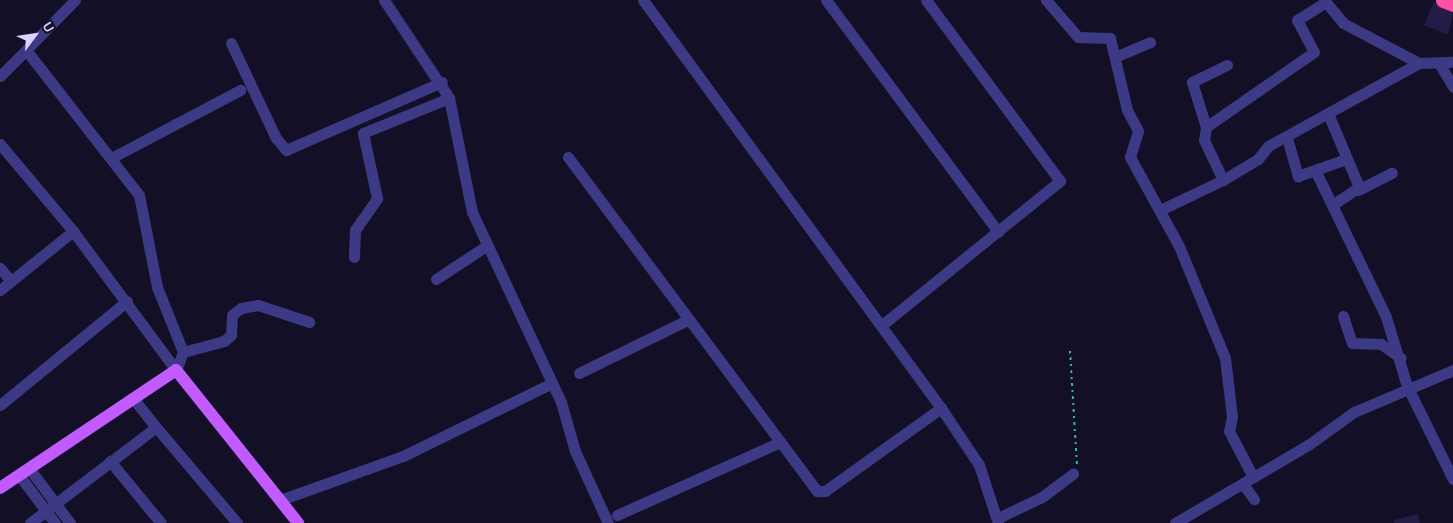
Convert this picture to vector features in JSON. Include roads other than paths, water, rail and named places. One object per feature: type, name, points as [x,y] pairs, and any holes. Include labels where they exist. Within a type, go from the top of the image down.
[{"type":"highway","points":[[1443,0],[1453,4]]},
{"type":"main road","points":[[0,488],[176,370],[298,523]]},
{"type":"street","points":[[0,76],[75,0]]},
{"type":"street","points":[[384,0],[442,82],[449,98],[472,212],[486,246],[552,383],[575,451],[608,523]]},
{"type":"street","points":[[643,0],[941,408],[979,465],[998,520],[1042,498],[1072,474]]},
{"type":"street","points":[[826,0],[998,232]]},
{"type":"street","points":[[882,325],[1058,184],[1060,176],[926,0]]},
{"type":"street","points":[[1046,0],[1078,37],[1106,34],[1114,57],[1127,110],[1138,132],[1130,157],[1160,210],[1225,358],[1232,417],[1229,431],[1254,477]]},
{"type":"street","points":[[1206,127],[1314,52],[1297,20],[1325,1],[1351,28],[1419,63],[1440,65],[1453,62]]},
{"type":"street","points":[[1114,57],[1150,42]]},
{"type":"street","points":[[231,43],[276,138],[286,150],[442,82]]},
{"type":"street","points":[[26,50],[113,157],[139,195],[157,287],[183,352],[176,370]]},
{"type":"street","points":[[1160,210],[1223,180],[1287,138],[1329,116],[1419,63]]},
{"type":"street","points":[[1440,65],[1453,87]]},
{"type":"street","points":[[1223,180],[1204,140],[1206,127],[1192,82],[1227,66]]},
{"type":"street","points":[[113,157],[240,90]]},
{"type":"street","points":[[354,257],[355,230],[377,198],[363,133],[449,98]]},
{"type":"street","points":[[1329,116],[1358,190]]},
{"type":"street","points":[[1287,138],[1295,172],[1298,176],[1316,172],[1346,159]]},
{"type":"street","points":[[0,144],[73,231],[127,301],[176,370]]},
{"type":"street","points":[[568,157],[687,320],[821,493],[941,408]]},
{"type":"street","points":[[1316,172],[1401,358],[1407,386],[1453,479]]},
{"type":"street","points":[[1332,205],[1392,172]]},
{"type":"street","points":[[0,290],[73,231]]},
{"type":"street","points":[[436,279],[486,246]]},
{"type":"street","points":[[0,268],[11,281]]},
{"type":"street","points":[[0,405],[127,301]]},
{"type":"street","points":[[183,352],[224,341],[231,335],[232,315],[241,308],[258,305],[309,322]]},
{"type":"street","points":[[1343,316],[1352,343],[1381,344],[1401,358]]},
{"type":"street","points":[[579,372],[687,320]]},
{"type":"street","points":[[1175,523],[1243,484],[1354,412],[1407,386],[1453,370]]},
{"type":"street","points":[[280,500],[403,456],[552,383]]},
{"type":"street","points":[[133,398],[237,523]]},
{"type":"street","points":[[30,523],[110,460],[156,427]]},
{"type":"street","points":[[618,515],[780,442]]},
{"type":"street","points":[[110,460],[161,523]]},
{"type":"street","points":[[24,472],[70,523]]},
{"type":"street","points":[[24,472],[45,511],[55,523]]},
{"type":"street","points":[[1243,484],[1254,499]]}]
